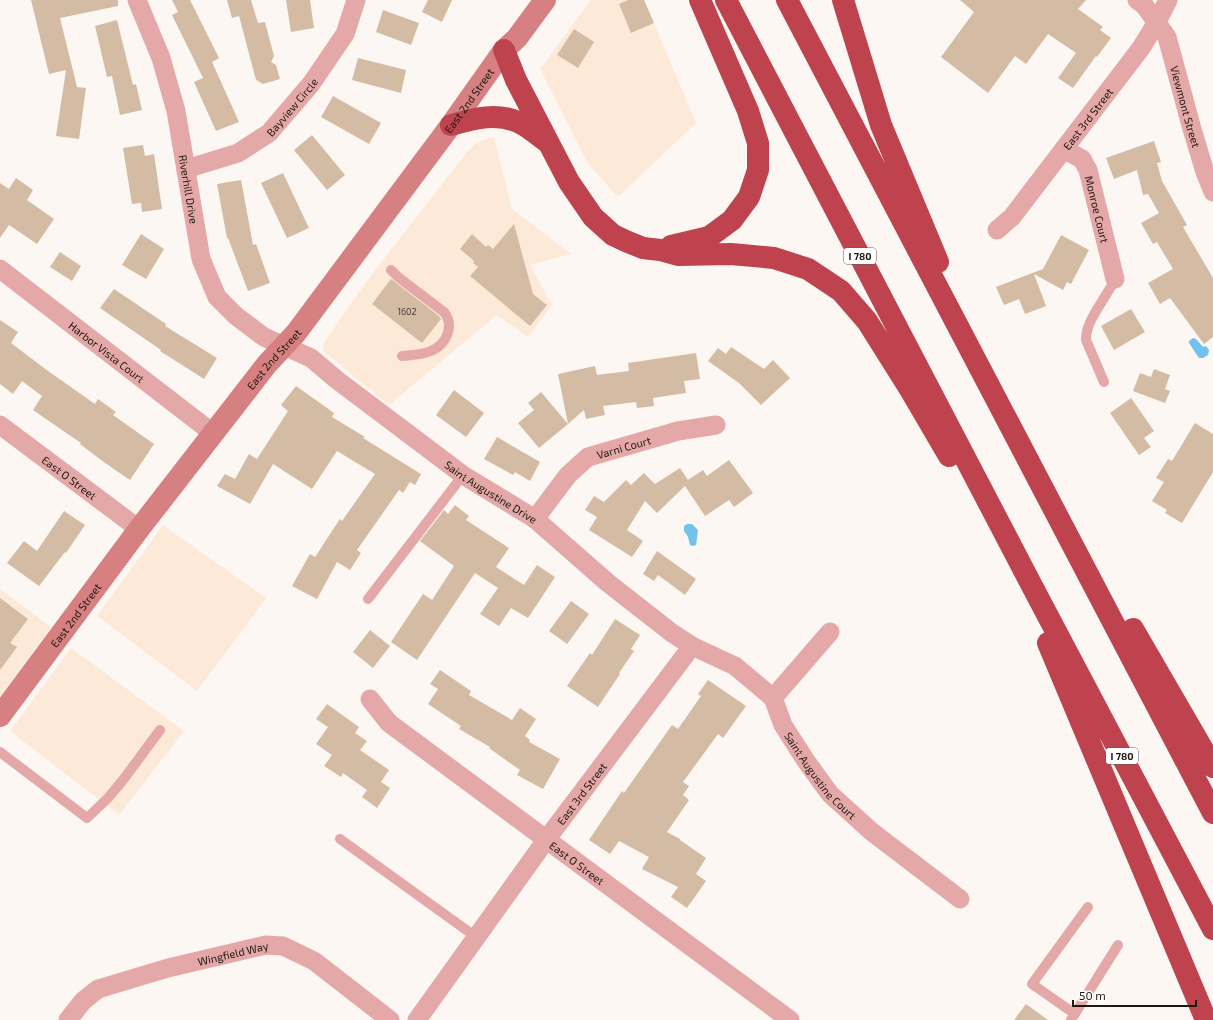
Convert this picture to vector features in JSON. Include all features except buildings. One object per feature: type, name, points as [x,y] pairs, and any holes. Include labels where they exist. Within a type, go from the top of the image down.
[{"type":"highway","points":[[660,250],[709,237],[732,220],[749,197],[758,170],[758,143],[748,111],[700,0]]},
{"type":"highway","name":"I 780","points":[[726,0],[1213,929]]},
{"type":"highway","points":[[787,0],[1213,813]]},
{"type":"highway","points":[[843,0],[881,125],[934,250],[962,333]]},
{"type":"highway","points":[[504,50],[516,80],[548,143],[569,182],[593,217],[613,234],[643,248],[660,250],[678,255],[731,254],[774,258],[808,269],[841,291],[867,321],[911,391],[956,469],[994,513]]},
{"type":"highway","points":[[451,125],[472,119],[503,117],[519,122],[548,143]]},
{"type":"highway","points":[[1062,524],[1119,605],[1213,767]]},
{"type":"highway","points":[[1031,584],[1049,646],[1206,1020]]},
{"type":"main road","name":"East 2nd Street","points":[[0,716],[139,529],[267,364],[296,333],[451,125],[504,50],[517,38],[545,0]]},
{"type":"street","name":"Riverhill Drive","points":[[137,0],[161,58],[176,111],[201,259],[217,297],[236,316],[258,333],[284,345]]},
{"type":"street","name":"Bayview Circle","points":[[186,169],[238,153],[269,133],[311,84],[345,34],[356,0]]},
{"type":"street","name":"Viewmont Street","points":[[1137,0],[1144,5],[1167,37],[1192,129],[1205,172],[1213,192]]},
{"type":"street","name":"East 3rd Street","points":[[997,230],[1012,217],[1141,48],[1168,0]]},
{"type":"street","name":"Monroe Court","points":[[1064,150],[1082,159],[1088,170],[1115,279]]},
{"type":"street","name":"Harbor Vista Court","points":[[0,269],[214,434]]},
{"type":"street","name":"Saint Augustine Drive","points":[[284,345],[311,358],[337,380],[463,475],[535,519],[608,583],[672,633],[692,646]]},
{"type":"street","name":"Varni Court","points":[[535,519],[568,475],[588,458],[678,431],[716,424]]},
{"type":"street","name":"East O Street","points":[[0,425],[139,529]]},
{"type":"street","points":[[773,698],[830,632]]},
{"type":"street","name":"East 3rd Street","points":[[417,1020],[546,840],[692,646]]},
{"type":"street","name":"Saint Augustine Court","points":[[692,646],[735,666],[773,698],[783,725],[806,761],[830,794],[872,832],[960,899]]},
{"type":"street","name":"East O Street","points":[[370,699],[388,723],[790,1020]]},
{"type":"street","name":"Wingfield Way","points":[[68,1020],[83,1001],[98,989],[168,968],[266,944],[283,946],[314,962],[390,1020]]},
{"type":"lane","points":[[391,270],[444,312],[448,318],[449,326],[441,345],[430,352],[402,356]]},
{"type":"lane","points":[[1104,382],[1086,340],[1085,334],[1087,327],[1110,291],[1115,279]]},
{"type":"lane","points":[[368,599],[463,475]]},
{"type":"lane","points":[[0,752],[87,818],[108,798],[123,780],[160,730]]},
{"type":"lane","points":[[340,839],[476,937]]},
{"type":"lane","points":[[1088,907],[1032,984],[1073,1017],[1118,945]]},
{"type":"shaded area","points":[[591,0],[644,0],[696,123],[618,197],[588,164],[540,69]]},
{"type":"shaded area","points":[[494,137],[512,209],[571,254],[530,265],[552,305],[528,337],[497,315],[389,405],[324,352],[323,344],[369,278],[467,152],[478,142]]},
{"type":"shaded area","points":[[163,525],[266,598],[197,691],[97,616]]},
{"type":"shaded area","points":[[0,589],[51,627],[0,696]]},
{"type":"shaded area","points":[[71,648],[184,731],[119,815],[10,731]]},
{"type":"water","points":[[1193,338],[1196,339],[1203,347],[1206,346],[1209,350],[1208,355],[1203,358],[1199,358],[1189,343],[1189,341]]},
{"type":"water","points":[[687,524],[692,524],[698,530],[696,545],[690,545],[688,537],[684,531],[684,526]]}]
